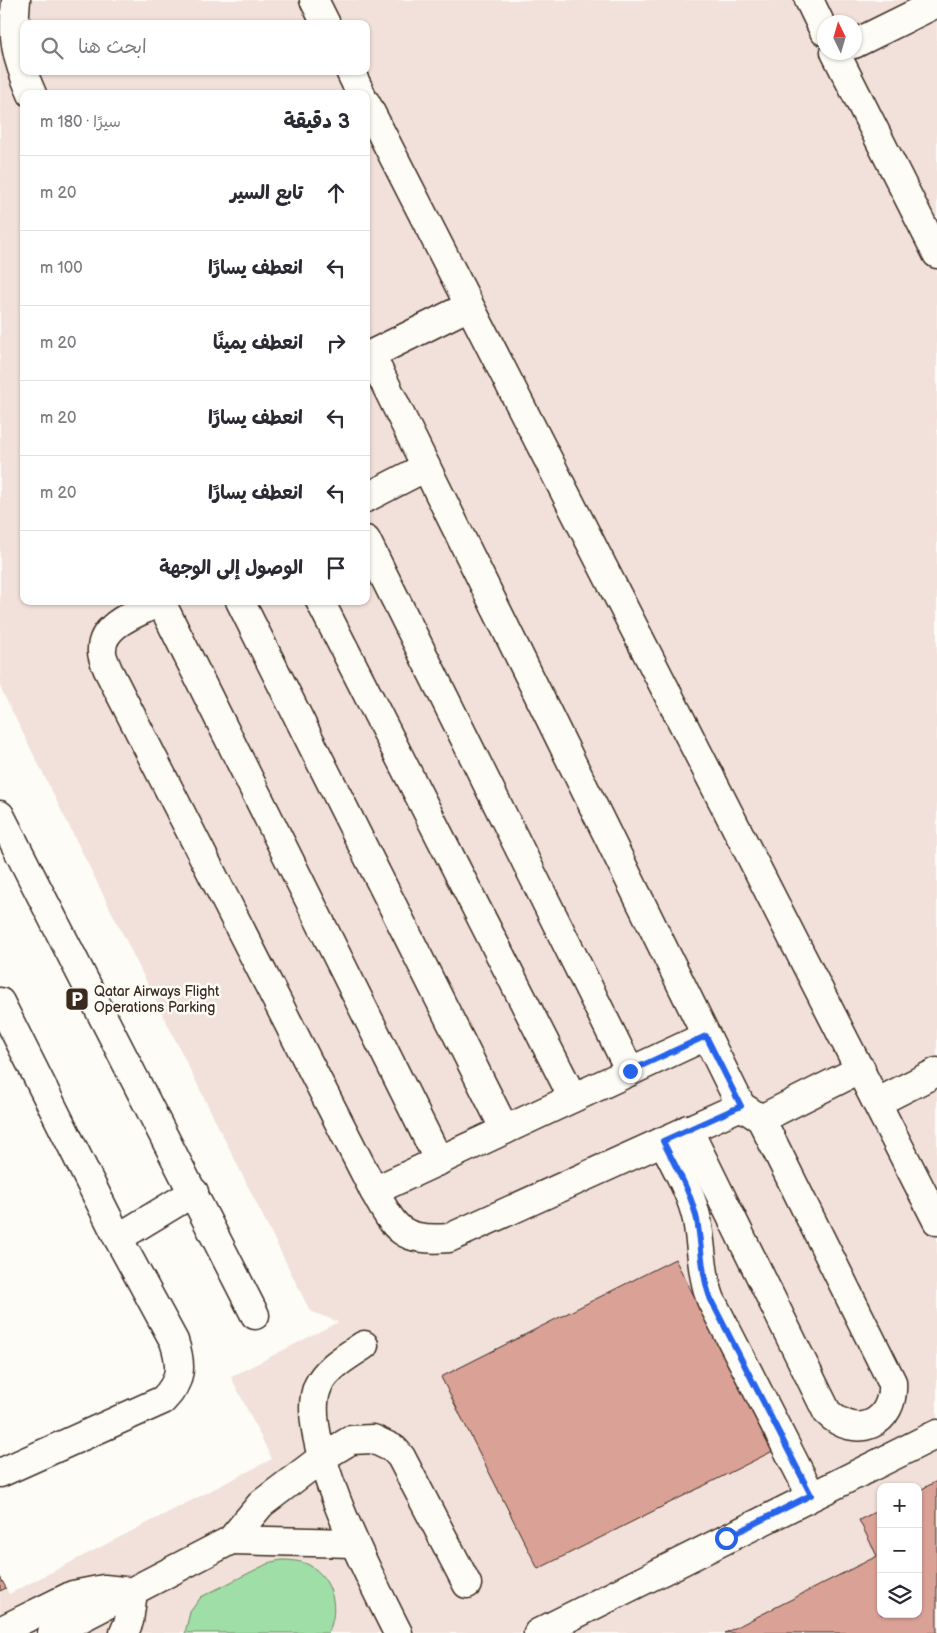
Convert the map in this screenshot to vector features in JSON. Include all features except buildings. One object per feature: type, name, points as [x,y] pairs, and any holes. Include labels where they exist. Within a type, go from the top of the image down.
[{"type":"lane","points":[[16,0],[13,29],[20,68]]},
{"type":"lane","points":[[314,0],[324,20]]},
{"type":"lane","points":[[809,0],[817,17]]},
{"type":"lane","points":[[862,40],[937,3]]},
{"type":"lane","points":[[840,60],[937,254]]},
{"type":"lane","points":[[23,75],[30,90]]},
{"type":"lane","points":[[352,75],[359,90]]},
{"type":"lane","points":[[370,112],[878,1102],[937,1221]]},
{"type":"lane","points":[[370,355],[469,306]]},
{"type":"lane","points":[[370,360],[426,467],[706,1036],[751,1113],[892,1382],[893,1396],[888,1410],[878,1420],[865,1426],[851,1427],[837,1422],[827,1412],[688,1129]]},
{"type":"lane","points":[[370,496],[426,467]]},
{"type":"lane","points":[[370,548],[630,1071]]},
{"type":"lane","points":[[154,605],[112,626],[104,638],[102,652],[105,661],[374,1191],[391,1222],[401,1231],[414,1237],[449,1238],[688,1129],[751,1113],[861,1069]]},
{"type":"lane","points":[[164,605],[440,1160]]},
{"type":"lane","points":[[242,605],[505,1130]]},
{"type":"lane","points":[[322,605],[573,1098]]},
{"type":"lane","points":[[0,815],[194,1192],[255,1315]]},
{"type":"lane","points":[[0,1002],[118,1238],[174,1340],[179,1355],[180,1372],[174,1389],[163,1400],[0,1473]]},
{"type":"lane","points":[[374,1191],[706,1036]]},
{"type":"lane","points":[[878,1102],[937,1072]]},
{"type":"lane","points":[[663,1141],[691,1200],[697,1220],[703,1275],[711,1300],[811,1495]]},
{"type":"lane","points":[[118,1238],[194,1192]]},
{"type":"lane","points":[[364,1345],[326,1373],[318,1386],[314,1400],[314,1416],[323,1457],[341,1516],[398,1633]]},
{"type":"lane","points":[[538,1633],[811,1495],[937,1434]]},
{"type":"lane","points":[[52,1633],[231,1540],[261,1504],[323,1457],[351,1440],[379,1441],[394,1449],[401,1456],[467,1584]]},
{"type":"lane","points":[[231,1540],[353,1543]]},
{"type":"lane","points":[[0,1631],[80,1593],[104,1589],[133,1592]]},
{"type":"lane","points":[[120,1629],[133,1592]]},
{"type":"shaded area","points":[[0,0],[937,0],[937,1633],[262,1633],[244,1601],[180,1633],[0,1633],[0,1577],[9,1594],[272,1459],[231,1377],[338,1322],[310,1311],[0,687]]},
{"type":"green space","points":[[282,1560],[296,1561],[309,1565],[324,1578],[329,1586],[334,1605],[332,1624],[328,1633],[185,1633],[190,1612],[201,1597],[271,1562]]},
{"type":"place","name":"Qatar Airways Flight Operations Parking","points":[[77,999]]},
{"type":"route","points":[[630,1071],[706,1036],[741,1106],[663,1141],[691,1200],[697,1220],[703,1275],[711,1300],[811,1495],[726,1538]]}]
